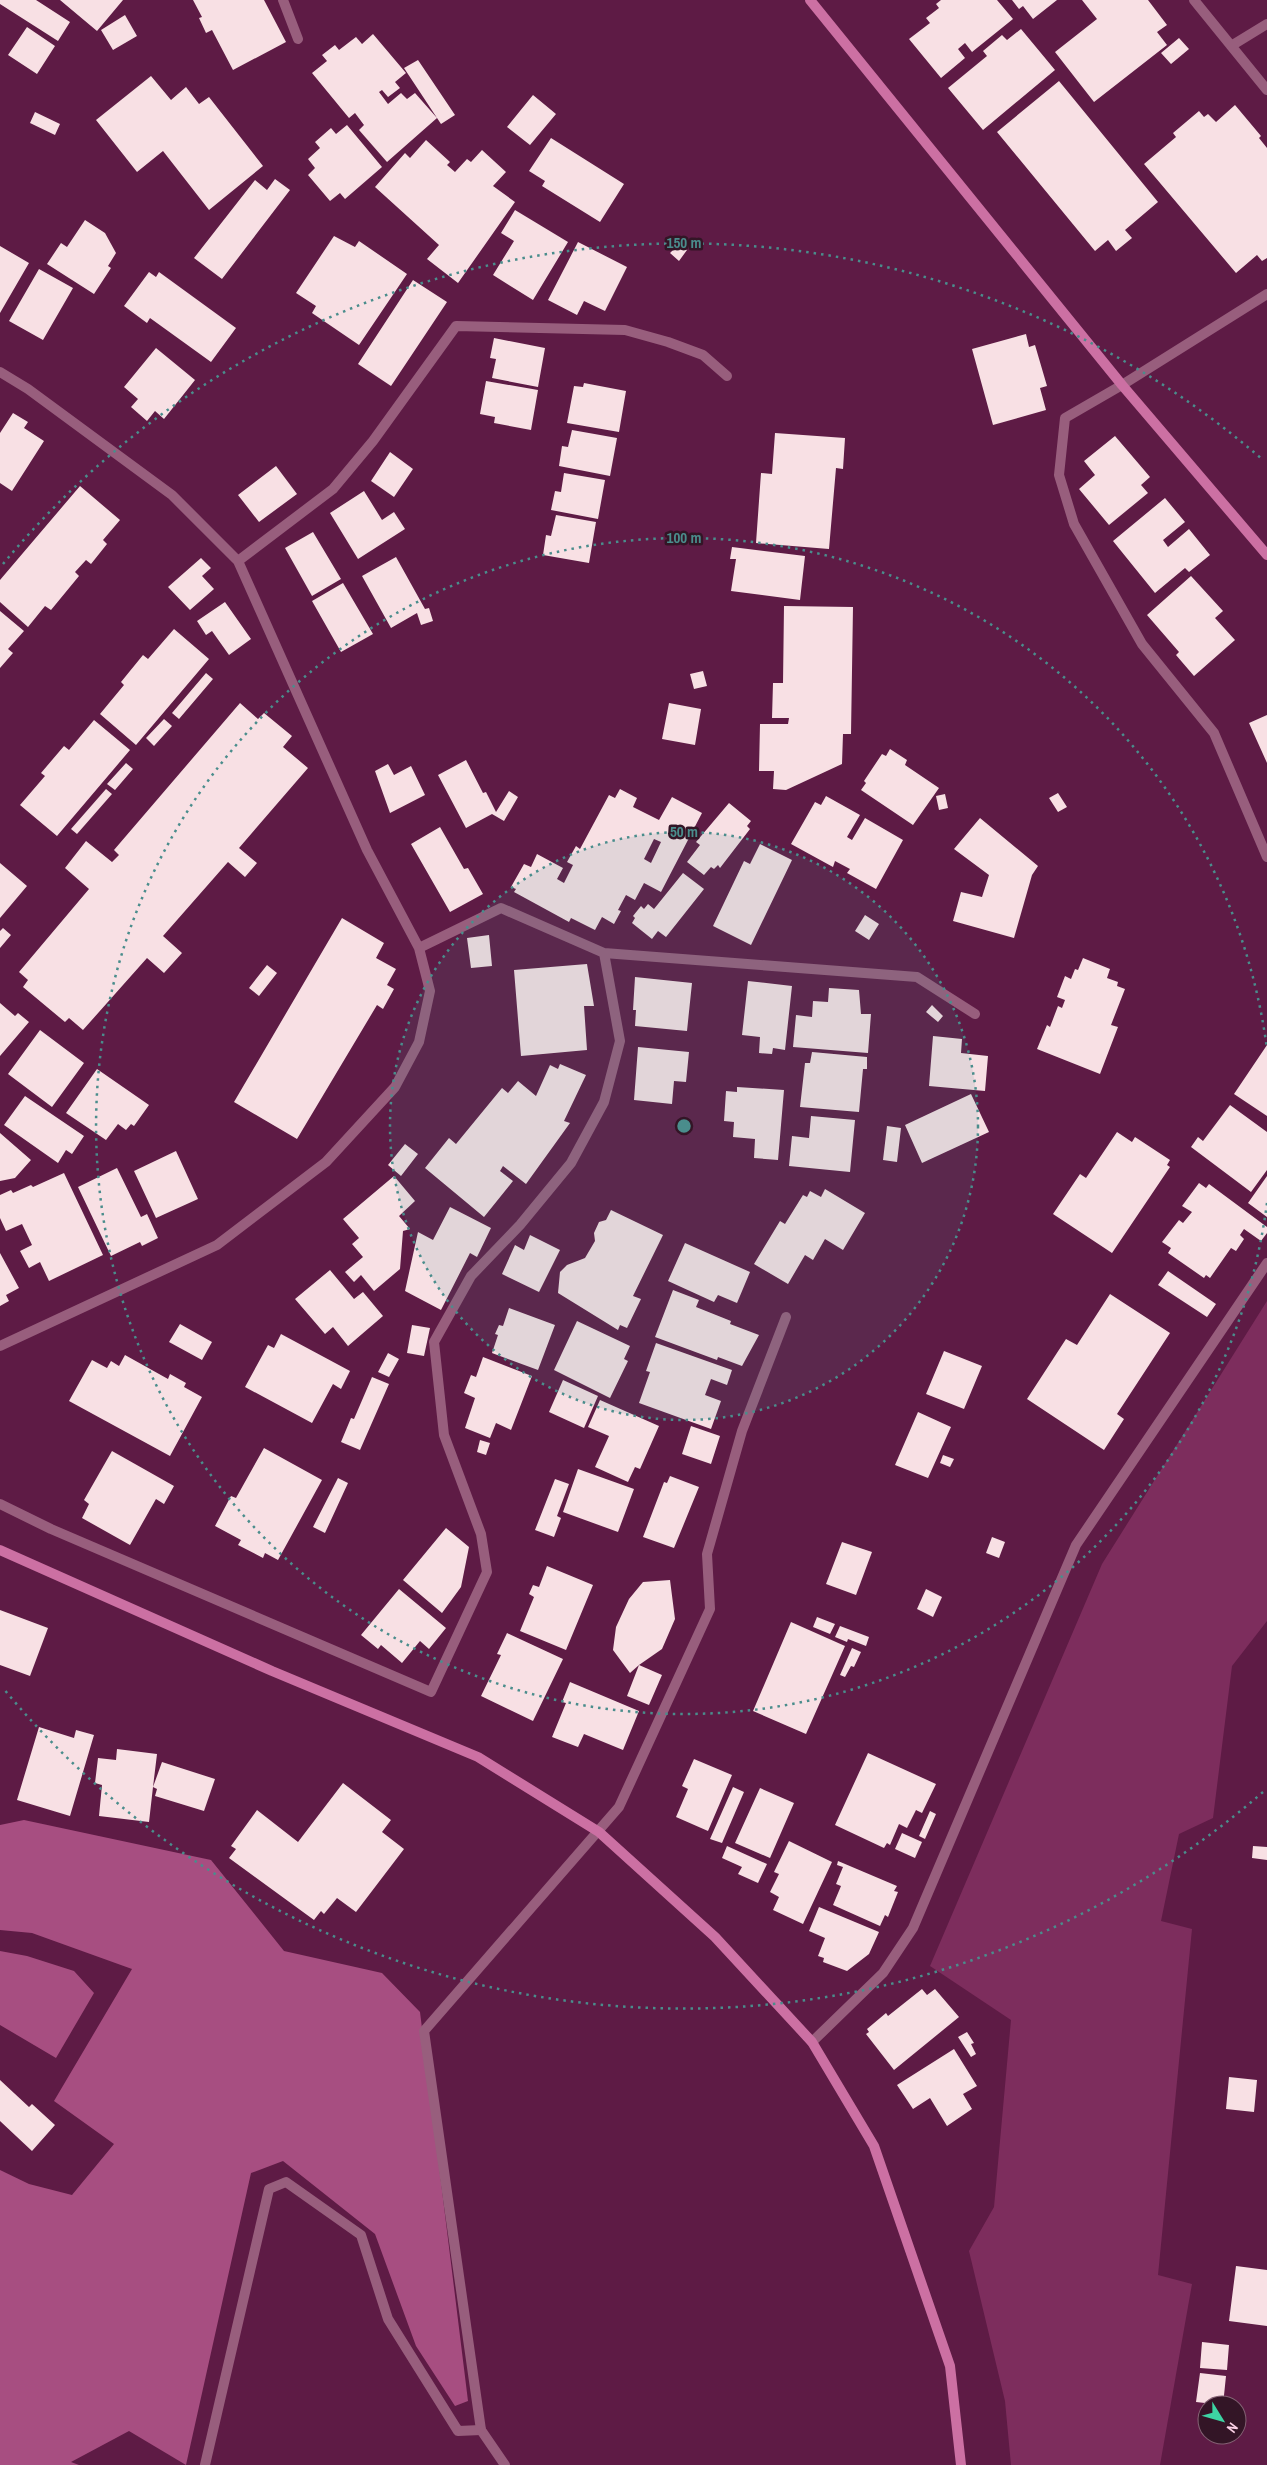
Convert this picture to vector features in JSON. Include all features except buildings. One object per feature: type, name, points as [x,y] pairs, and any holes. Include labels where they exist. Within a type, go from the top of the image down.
[{"type":"street","points":[[283,0],[298,39]]},
{"type":"street","points":[[810,0],[1122,386],[1267,555]]},
{"type":"street","points":[[1194,0],[1267,90]]},
{"type":"street","points":[[1231,46],[1267,24]]},
{"type":"street","points":[[1267,294],[1122,386],[1065,418],[1059,474],[1074,524],[1142,644],[1214,733],[1267,857]]},
{"type":"street","points":[[238,561],[333,489],[373,441],[456,326],[624,330],[668,342],[703,355],[727,376]]},
{"type":"street","points":[[0,372],[28,389],[172,495],[238,561],[367,850],[419,948],[430,991],[418,1042],[395,1087],[326,1162],[216,1245],[0,1346]]},
{"type":"street","points":[[419,948],[501,908],[604,953],[918,977],[975,1014]]},
{"type":"street","points":[[0,1504],[51,1529],[431,1692],[487,1572],[481,1534],[444,1435],[434,1342],[471,1276],[520,1226],[571,1163],[604,1102],[620,1041],[604,953]]},
{"type":"street","points":[[812,2042],[882,1973],[913,1928],[1076,1545],[1267,1263]]},
{"type":"street","points":[[505,2465],[481,2430],[424,2031],[619,1807],[710,1609],[707,1554],[742,1431],[786,1317]]},
{"type":"street","points":[[0,1550],[272,1671],[478,1757],[599,1832],[715,1937],[812,2042],[874,2146],[950,2366],[961,2465]]},
{"type":"street","points":[[205,2465],[269,2189],[286,2182],[361,2235],[388,2319],[458,2431],[481,2430]]},
{"type":"shaded area","points":[[1267,1301],[1267,1621],[1232,1666],[1213,1818],[1179,1834],[1161,1921],[1192,1929],[1158,2275],[1192,2284],[1160,2465],[1011,2465],[1005,2401],[969,2251],[994,2207],[1011,2020],[930,1966],[1102,1564]]},
{"type":"shaded area","points":[[24,1820],[211,1860],[284,1951],[382,1973],[420,2012],[468,2401],[455,2406],[416,2346],[375,2234],[283,2161],[251,2173],[186,2465],[129,2431],[71,2462],[79,2465],[0,2465],[0,2170],[29,2184],[72,2195],[114,2144],[54,2101],[132,1969],[32,1933],[0,1930],[0,1825]]},
{"type":"shaded area","points":[[0,1951],[27,1956],[74,1971],[94,1993],[56,2058],[0,2025]]}]
